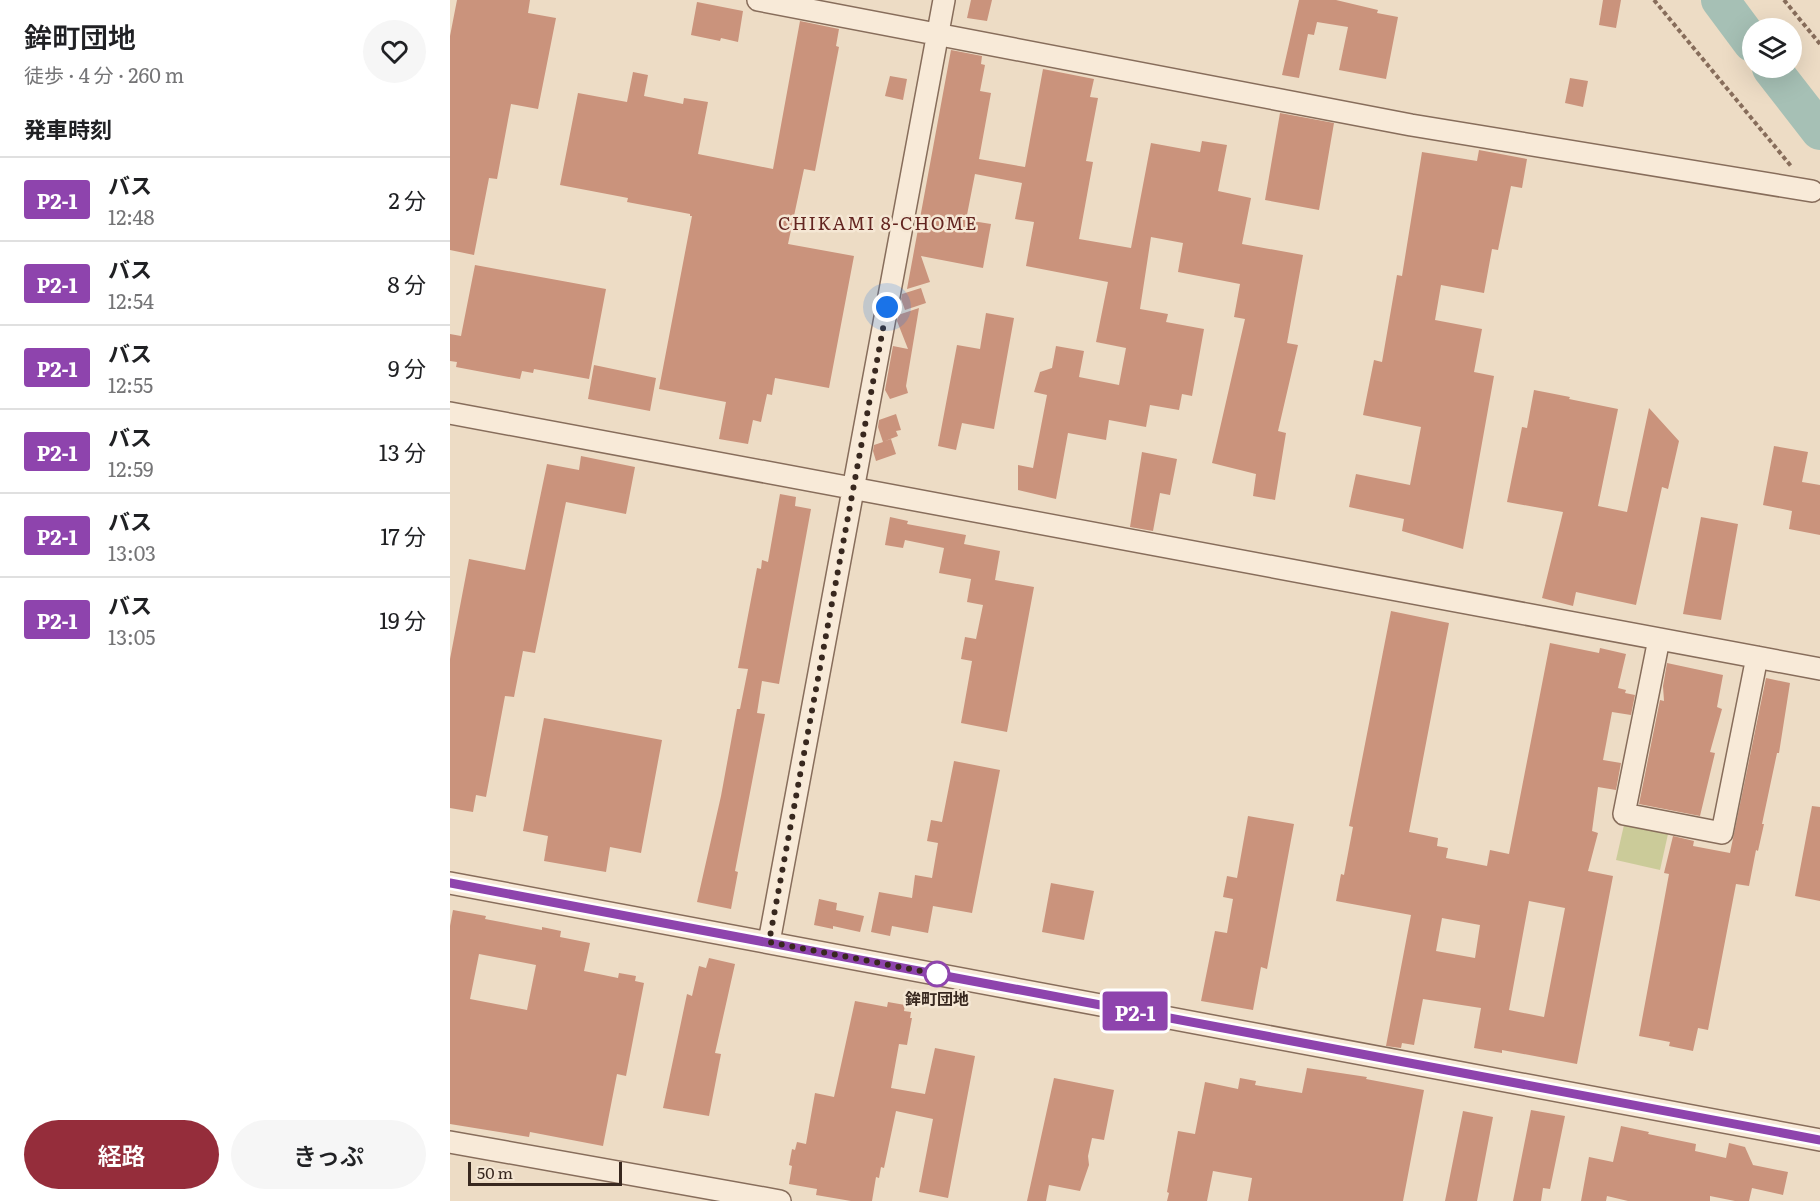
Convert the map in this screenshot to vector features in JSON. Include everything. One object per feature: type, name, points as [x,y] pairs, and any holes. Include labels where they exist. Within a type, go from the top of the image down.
[{"type":"street","points":[[758,0],[1410,125],[1812,191]]},
{"type":"street","points":[[769,942],[944,0]]},
{"type":"street","points":[[450,413],[1820,669]]},
{"type":"street","points":[[1659,639],[1624,814],[1722,833],[1757,657]]},
{"type":"street","points":[[450,883],[1820,1140]]},
{"type":"street","points":[[450,1142],[780,1201]]},
{"type":"path","points":[[1654,0],[1812,191]]},
{"type":"path","points":[[1784,0],[1820,44]]},
{"type":"green space","points":[[1624,825],[1668,834],[1660,870],[1616,860]]},
{"type":"building","points":[[457,0],[530,0],[528,13],[556,18],[538,109],[511,104],[497,179],[489,178],[474,255],[450,250],[450,36]]},
{"type":"building","points":[[971,0],[992,0],[987,21],[967,18]]},
{"type":"building","points":[[1299,0],[1336,0],[1398,17],[1386,79],[1339,70],[1348,27],[1317,22],[1314,35],[1308,34],[1299,78],[1282,75]]},
{"type":"building","points":[[1603,0],[1621,0],[1616,28],[1599,25]]},
{"type":"building","points":[[697,2],[743,11],[738,42],[691,35]]},
{"type":"building","points":[[800,21],[839,29],[836,46],[839,47],[815,171],[804,169],[788,244],[854,256],[829,388],[775,378],[772,395],[767,394],[761,422],[753,420],[748,444],[719,439],[726,402],[659,389],[692,216],[627,202],[628,198],[560,185],[578,93],[627,102],[633,72],[648,75],[644,96],[683,104],[684,98],[708,102],[698,154],[773,169]]},
{"type":"building","points":[[951,50],[982,56],[981,64],[985,65],[980,91],[991,93],[979,159],[1025,167],[1043,69],[1094,79],[1090,97],[1098,98],[1086,161],[1093,162],[1079,239],[1131,248],[1151,143],[1200,152],[1202,141],[1227,145],[1218,191],[1251,198],[1242,244],[1303,255],[1287,343],[1298,345],[1278,431],[1286,433],[1275,500],[1253,496],[1256,474],[1212,463],[1245,319],[1234,317],[1240,284],[1178,272],[1183,243],[1151,237],[1140,309],[1168,314],[1166,322],[1204,329],[1192,396],[1182,394],[1179,410],[1150,405],[1146,427],[1109,420],[1106,440],[1068,433],[1056,499],[1018,490],[1018,465],[1033,468],[1047,395],[1034,392],[1040,372],[1052,368],[1056,346],[1084,351],[1079,377],[1119,385],[1126,348],[1096,342],[1108,282],[1026,266],[1034,222],[1015,219],[1022,183],[975,174],[966,220],[991,224],[983,268],[921,256],[930,282],[907,289]]},
{"type":"building","points":[[890,76],[907,79],[903,100],[885,96]]},
{"type":"building","points":[[1570,78],[1588,81],[1583,107],[1565,103]]},
{"type":"building","points":[[1280,113],[1334,123],[1319,210],[1265,200]]},
{"type":"building","points":[[1479,150],[1527,159],[1522,188],[1511,186],[1498,250],[1492,249],[1484,293],[1441,285],[1435,320],[1482,329],[1474,372],[1494,376],[1463,549],[1402,531],[1404,519],[1349,507],[1356,474],[1410,485],[1421,427],[1363,415],[1374,360],[1382,362],[1397,275],[1402,276],[1422,152],[1477,161]]},
{"type":"building","points":[[475,265],[606,289],[589,379],[534,369],[533,373],[522,371],[520,379],[456,367],[457,362],[450,361],[450,334],[461,336]]},
{"type":"building","points":[[921,288],[926,303],[905,310],[901,299],[902,294]]},
{"type":"building","points":[[919,308],[906,386],[908,393],[890,399],[885,390],[893,346],[908,349],[897,321],[898,315]]},
{"type":"building","points":[[986,313],[1014,318],[994,429],[962,423],[956,450],[938,446],[957,345],[980,349]]},
{"type":"building","points":[[594,365],[656,378],[650,411],[588,399]]},
{"type":"building","points":[[1534,390],[1618,409],[1598,506],[1627,512],[1649,408],[1679,441],[1668,489],[1662,487],[1636,605],[1576,592],[1573,606],[1542,598],[1563,512],[1507,502],[1522,427],[1527,428]]},
{"type":"building","points":[[896,414],[901,430],[896,431],[898,436],[885,441],[891,439],[896,454],[876,461],[874,445],[883,442],[878,427],[879,420]]},
{"type":"building","points":[[1774,446],[1808,452],[1802,482],[1820,485],[1820,535],[1789,529],[1792,511],[1763,505]]},
{"type":"building","points":[[1142,452],[1177,459],[1170,495],[1160,493],[1153,531],[1130,527]]},
{"type":"building","points":[[581,456],[635,467],[626,514],[566,502],[535,653],[523,651],[514,697],[505,696],[486,797],[476,795],[473,812],[450,808],[450,659],[469,559],[525,570],[547,464],[579,470]]},
{"type":"building","points":[[780,494],[796,497],[795,506],[811,509],[779,684],[762,681],[757,713],[765,714],[735,871],[738,872],[731,909],[697,902],[721,796],[737,709],[740,709],[748,669],[738,668],[757,568],[761,569],[762,560],[768,562]]},
{"type":"building","points":[[890,517],[908,521],[907,524],[966,535],[964,544],[1000,551],[995,580],[1034,587],[1007,732],[961,723],[972,661],[961,659],[965,637],[976,639],[983,605],[967,602],[971,579],[939,573],[944,548],[905,540],[903,548],[885,545]]},
{"type":"building","points":[[1701,517],[1738,524],[1721,620],[1683,614]]},
{"type":"building","points":[[1391,611],[1449,623],[1409,832],[1438,838],[1437,846],[1448,848],[1446,858],[1487,866],[1490,850],[1509,854],[1550,643],[1599,653],[1600,648],[1626,654],[1618,688],[1626,690],[1625,693],[1635,695],[1631,715],[1612,712],[1603,760],[1621,763],[1616,790],[1598,787],[1592,831],[1598,833],[1588,871],[1613,876],[1577,1064],[1502,1050],[1502,1053],[1474,1048],[1481,1008],[1423,999],[1414,1045],[1402,1043],[1401,1048],[1386,1046],[1411,915],[1336,901],[1341,874],[1344,875],[1353,827],[1349,826]],"holes":[[[1529,901],[1565,908],[1544,1017],[1509,1010]],[[1442,918],[1480,925],[1475,958],[1436,951]]]},
{"type":"building","points":[[1667,663],[1723,675],[1717,707],[1722,709],[1710,752],[1715,753],[1700,816],[1639,804],[1660,700],[1664,701],[1663,686]]},
{"type":"building","points":[[1766,678],[1790,683],[1779,753],[1777,753],[1762,824],[1764,824],[1749,886],[1736,884],[1708,1030],[1698,1028],[1693,1051],[1669,1046],[1670,1042],[1639,1036],[1669,874],[1664,873],[1673,836],[1694,841],[1693,846],[1730,853]]},
{"type":"building","points":[[544,718],[662,740],[641,853],[610,847],[606,872],[544,861],[548,836],[523,831]]},
{"type":"building","points":[[954,761],[1000,770],[972,913],[933,906],[928,933],[892,926],[890,936],[871,932],[879,892],[912,898],[915,875],[932,878],[938,843],[927,841],[931,820],[942,822]]},
{"type":"building","points":[[1812,806],[1820,807],[1820,901],[1795,896]]},
{"type":"building","points":[[1248,816],[1294,824],[1267,969],[1261,967],[1253,1010],[1201,1001],[1215,931],[1227,933],[1233,899],[1223,897],[1227,876],[1237,878]]},
{"type":"building","points":[[1051,883],[1094,891],[1084,940],[1042,932]]},
{"type":"building","points":[[819,899],[837,903],[836,910],[864,916],[860,932],[833,926],[833,929],[814,925]]},
{"type":"building","points":[[453,910],[486,916],[485,919],[542,930],[542,927],[561,931],[560,937],[590,943],[584,971],[618,978],[619,973],[636,976],[635,981],[644,983],[626,1076],[617,1074],[603,1146],[530,1132],[529,1137],[450,1124],[450,926]],"holes":[[[479,954],[536,965],[527,1010],[470,999]]]},
{"type":"building","points":[[709,958],[735,964],[715,1053],[721,1054],[709,1116],[663,1108],[687,994],[692,996],[699,966],[706,968]]},
{"type":"building","points":[[855,1001],[887,1007],[888,1002],[905,1005],[904,1011],[911,1012],[907,1045],[899,1044],[891,1088],[925,1094],[935,1048],[975,1056],[948,1198],[919,1192],[933,1119],[896,1111],[884,1168],[881,1167],[879,1178],[876,1177],[872,1201],[851,1201],[816,1195],[817,1189],[789,1184],[792,1149],[795,1150],[797,1142],[806,1144],[815,1093],[834,1097]]},
{"type":"building","points":[[1307,1068],[1367,1077],[1366,1079],[1424,1090],[1403,1201],[1248,1201],[1252,1178],[1213,1171],[1207,1201],[1167,1201],[1178,1131],[1195,1134],[1205,1082],[1238,1089],[1240,1078],[1256,1081],[1255,1085],[1302,1093]]},
{"type":"building","points":[[1054,1078],[1114,1090],[1104,1140],[1092,1138],[1088,1156],[1089,1165],[1080,1191],[1049,1185],[1046,1201],[1027,1201]]},
{"type":"building","points":[[1531,1110],[1565,1116],[1550,1189],[1543,1188],[1541,1201],[1513,1201]]},
{"type":"building","points":[[1463,1111],[1493,1117],[1477,1201],[1445,1201]]},
{"type":"building","points":[[1621,1126],[1696,1144],[1695,1151],[1726,1158],[1729,1143],[1745,1147],[1753,1165],[1788,1172],[1783,1195],[1752,1188],[1749,1201],[1710,1196],[1710,1201],[1628,1201],[1607,1196],[1606,1201],[1581,1201],[1589,1157],[1613,1162]]},
{"type":"waterway","points":[[1720,0],[1742,30]]},
{"type":"waterway","points":[[1779,78],[1820,131]]},
{"type":"bus line","name":"P2-1","points":[[450,883],[1820,1140]]},
{"type":"place","name":"鉾町団地","points":[[937,974]]},
{"type":"district","name":"CHIKAMI 8-CHOME","points":[[878,224]]},
{"type":"route","points":[[887,307],[769,942],[937,974]]}]
